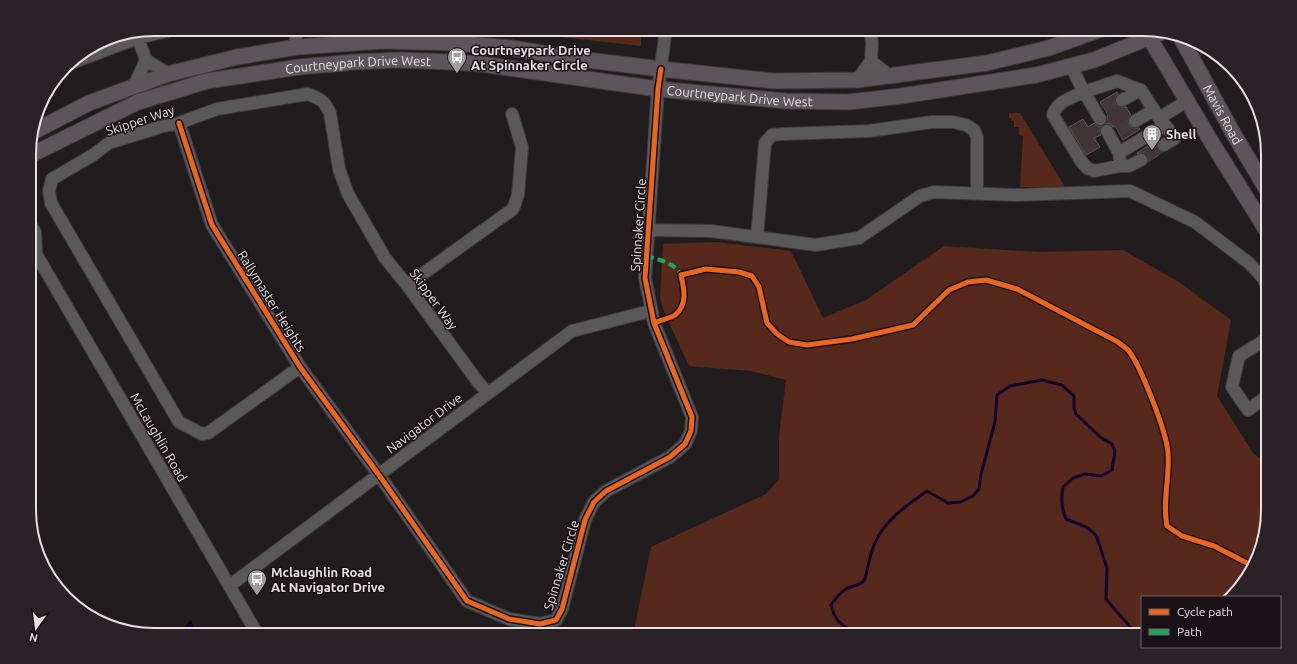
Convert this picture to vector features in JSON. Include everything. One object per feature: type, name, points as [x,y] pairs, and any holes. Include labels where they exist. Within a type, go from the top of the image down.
[{"type":"main road","name":"Courtneypark Drive West","points":[[39,129],[89,103],[168,74],[237,57],[297,47],[383,41],[456,43],[511,48],[661,69],[774,81],[857,80],[987,63],[1049,48],[1082,36]]},
{"type":"main road","name":"Courtneypark Drive West","points":[[36,153],[138,102],[207,81],[299,67],[398,60],[451,62],[488,65],[658,89],[786,101],[849,102],[900,96],[1021,77],[1071,66],[1094,60],[1146,36]]},
{"type":"main road","name":"Mavis Road","points":[[1152,37],[1187,101],[1261,221]]},
{"type":"main road","name":"Mavis Road","points":[[1184,43],[1233,133],[1261,180]]},
{"type":"main road","points":[[297,47],[299,67]]},
{"type":"street","points":[[296,36],[297,47]]},
{"type":"street","name":"Spinnaker Circle","points":[[379,475],[467,601],[509,619],[540,624],[556,620],[562,609],[585,520],[594,502],[606,491],[670,457],[685,444],[691,431],[692,417],[654,323],[650,311],[645,278],[658,89],[665,36]]},
{"type":"street","points":[[857,80],[871,61],[871,36]]},
{"type":"street","points":[[138,37],[146,60],[168,74]]},
{"type":"street","points":[[92,54],[128,39]]},
{"type":"street","points":[[134,86],[146,60]]},
{"type":"street","points":[[871,61],[890,76]]},
{"type":"street","points":[[1071,66],[1084,92],[1101,115]]},
{"type":"street","points":[[1141,160],[1129,166],[1120,166],[1094,171],[1087,168],[1054,118],[1053,115],[1055,109],[1060,103],[1084,92],[1117,81],[1141,90],[1176,138],[1164,145]]},
{"type":"street","points":[[1122,100],[1141,90]]},
{"type":"street","name":"Skipper Way","points":[[300,367],[208,433],[202,434],[180,422],[51,203],[49,191],[52,179],[93,155],[109,143],[160,127],[179,123],[217,109],[308,94],[321,99],[326,104],[330,113],[339,169],[348,194],[385,258],[407,285],[478,382],[488,393]]},
{"type":"street","points":[[1119,153],[1160,118],[1187,101]]},
{"type":"street","points":[[407,285],[513,209],[518,195],[522,147],[512,114]]},
{"type":"street","points":[[1135,121],[1160,118]]},
{"type":"street","points":[[757,237],[765,143],[772,136],[782,134],[869,131],[932,122],[953,122],[966,125],[974,130],[977,137],[977,194]]},
{"type":"street","name":"Rallymaster Heights","points":[[179,123],[212,225],[300,367],[379,475]]},
{"type":"street","points":[[1112,133],[1119,153],[1120,166]]},
{"type":"street","points":[[648,230],[711,231],[816,245],[859,238],[920,196],[934,192],[1016,195],[1130,191],[1195,222],[1249,263],[1261,276]]},
{"type":"street","name":"McLaughlin Road","points":[[36,256],[254,628]]},
{"type":"street","name":"Navigator Drive","points":[[229,586],[572,331],[650,311]]},
{"type":"street","points":[[1261,342],[1239,356],[1232,387],[1248,410],[1261,401]]},
{"type":"shaded area","points":[[553,36],[641,36],[641,46]]},
{"type":"shaded area","points":[[1009,113],[1020,113],[1065,187],[1020,187],[1023,136],[1019,135],[1019,127],[1014,127],[1014,121],[1009,118]]},
{"type":"shaded area","points":[[716,242],[791,251],[823,318],[866,300],[944,246],[1039,252],[1123,250],[1179,282],[1231,320],[1217,396],[1253,453],[1261,459],[1260,525],[1255,548],[1249,562],[1232,588],[1224,596],[1141,596],[1141,628],[634,628],[651,547],[766,494],[779,479],[779,437],[786,380],[751,371],[689,366],[665,314],[660,298],[663,244]]},
{"type":"shaded area","points":[[191,620],[194,628],[184,628]]},
{"type":"building","points":[[1117,92],[1118,94],[1115,99],[1116,104],[1121,107],[1126,107],[1131,115],[1128,121],[1129,125],[1132,128],[1140,129],[1123,140],[1115,126],[1113,127],[1111,124],[1105,124],[1108,115],[1100,102]]},
{"type":"building","points":[[1083,119],[1088,127],[1094,123],[1097,126],[1102,126],[1100,130],[1101,135],[1094,138],[1100,147],[1086,155],[1069,127]]},
{"type":"building","points":[[1159,139],[1157,145],[1158,149],[1163,152],[1148,162],[1148,157],[1145,154],[1137,154],[1137,153]]},
{"type":"waterway","points":[[847,628],[837,620],[831,605],[837,596],[865,579],[873,547],[885,527],[897,514],[927,491],[948,503],[960,502],[973,496],[979,489],[981,474],[995,422],[997,395],[1010,386],[1042,380],[1062,385],[1074,396],[1074,407],[1076,414],[1100,437],[1112,444],[1115,451],[1112,470],[1101,476],[1085,474],[1073,478],[1063,487],[1062,507],[1066,519],[1086,527],[1096,535],[1107,568],[1106,599],[1131,628]]},
{"type":"tunnel","points":[[1105,110],[1122,100]]},
{"type":"tunnel","points":[[1118,131],[1135,121]]},
{"type":"tunnel","points":[[1141,160],[1164,145]]},
{"type":"marked path","points":[[646,256],[670,264],[681,275]]},
{"type":"cycle path","points":[[179,123],[212,225],[300,367],[379,475],[467,601],[509,619],[540,624],[556,620],[562,609],[585,520],[594,502],[606,491],[670,457],[685,444],[691,431],[692,417],[654,323],[645,278],[658,89],[661,69]]},
{"type":"cycle path","points":[[654,323],[675,315],[682,306],[684,296],[681,275],[706,269],[739,272],[752,276],[759,287],[767,323],[777,334],[789,342],[807,345],[852,339],[913,325],[949,290],[968,282],[986,280],[1017,289],[1118,342],[1128,350],[1146,383],[1158,415],[1166,443],[1168,453],[1165,508],[1167,526],[1182,536],[1214,546],[1248,564]]},
{"type":"place","name":"Courtneypark Drive At Spinnaker Circle","points":[[457,74]]},
{"type":"place","name":"Shell","points":[[1152,151]]},
{"type":"place","name":"Mclaughlin Road At Navigator Drive","points":[[257,596]]}]
